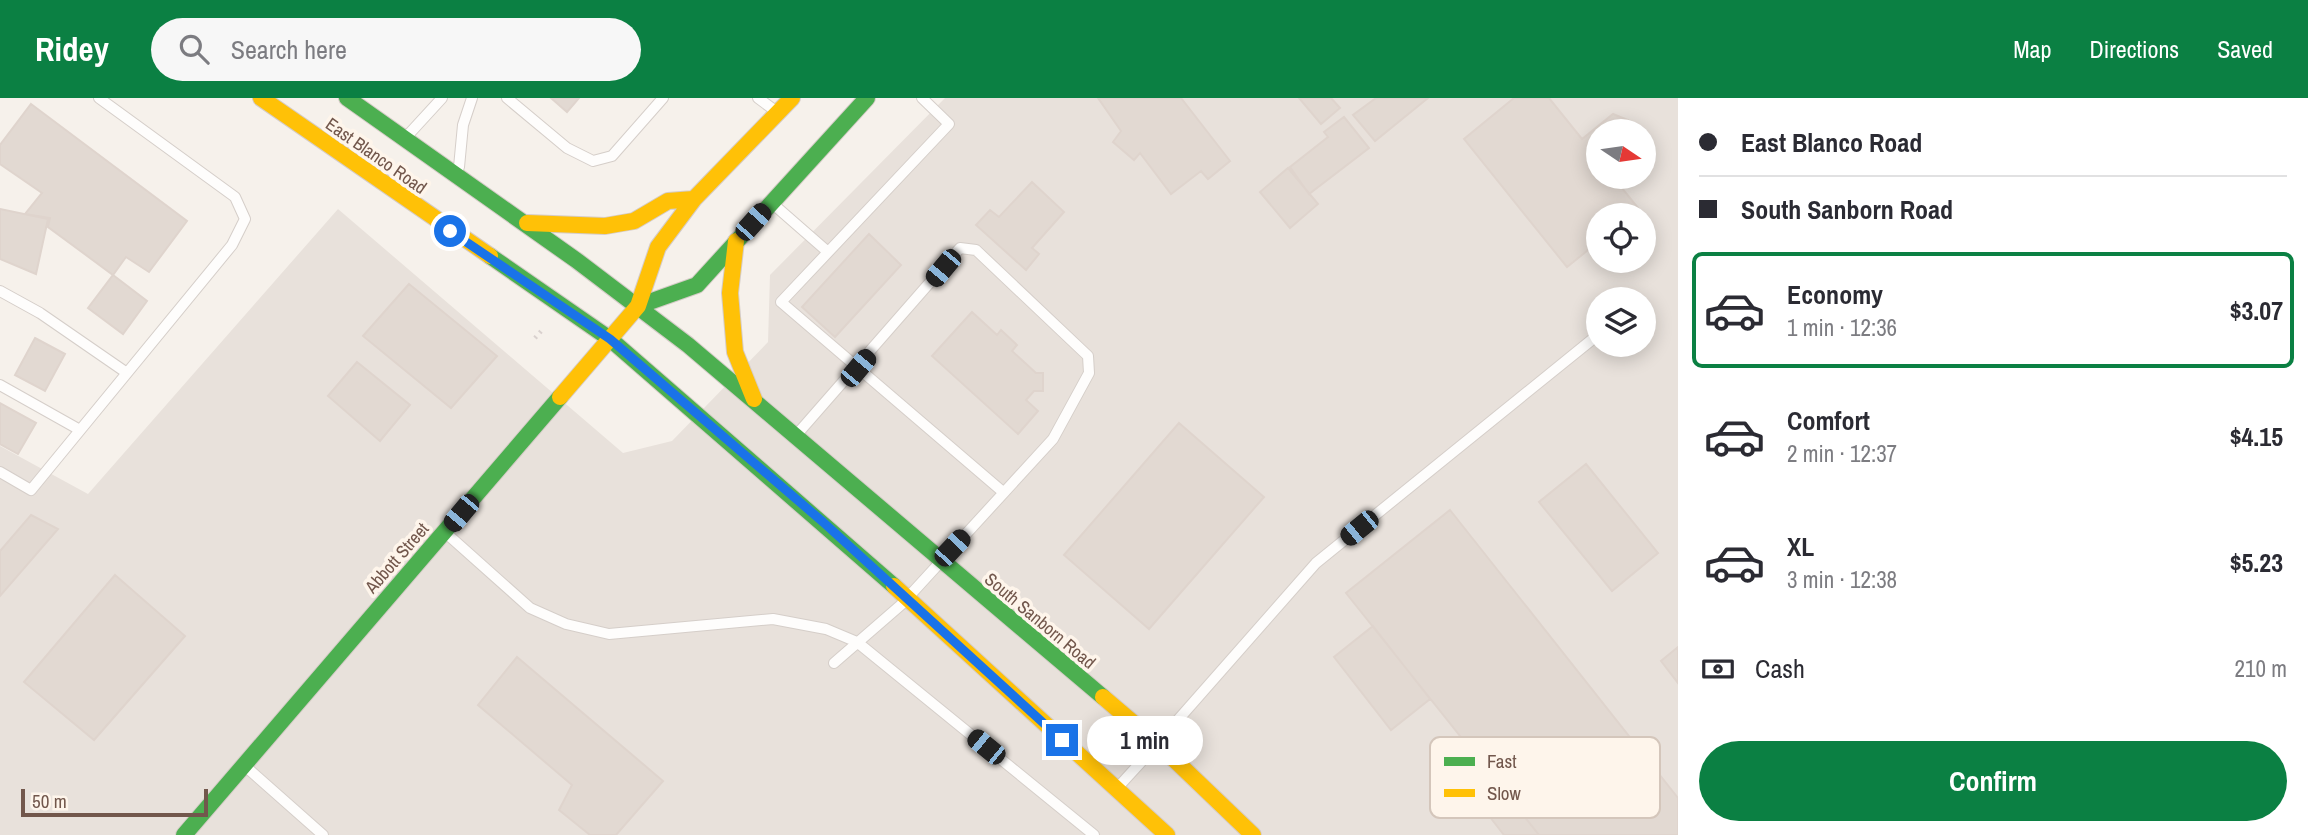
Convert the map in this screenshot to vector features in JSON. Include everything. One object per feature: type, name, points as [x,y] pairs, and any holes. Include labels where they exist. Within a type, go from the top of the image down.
[{"type":"main road","name":"East Blanco Road","points":[[261,98],[610,339]]},
{"type":"main road","name":"East Blanco Road","points":[[347,98],[527,223],[638,306]]},
{"type":"main road","name":"Abbott Street","points":[[184,835],[638,306],[658,247],[694,199],[792,98]]},
{"type":"main road","points":[[638,306],[697,285],[867,98]]},
{"type":"main road","points":[[527,223],[605,226],[634,221],[668,201],[694,199]]},
{"type":"main road","points":[[736,241],[730,293],[735,352],[754,400]]},
{"type":"main road","name":"South Sanborn Road","points":[[638,306],[754,400],[794,438],[1157,743],[1253,835]]},
{"type":"main road","points":[[610,339],[823,522],[1167,835]]},
{"type":"lane","points":[[0,472],[31,490],[232,245],[245,219],[235,197],[99,98]]},
{"type":"lane","points":[[404,139],[442,98]]},
{"type":"lane","points":[[458,175],[463,125],[472,98]]},
{"type":"lane","points":[[506,98],[567,148],[593,161],[612,156],[663,98]]},
{"type":"lane","points":[[758,98],[777,112]]},
{"type":"lane","points":[[922,98],[949,124],[781,302],[1003,492]]},
{"type":"lane","points":[[771,202],[828,252]]},
{"type":"lane","points":[[794,438],[858,368],[960,248],[976,250],[1088,356],[1088,373],[1053,439],[906,600],[834,663]]},
{"type":"lane","points":[[0,290],[40,313],[127,373]]},
{"type":"lane","points":[[1117,789],[1316,563],[1586,344]]},
{"type":"lane","points":[[0,385],[80,430]]},
{"type":"lane","points":[[444,532],[530,607],[566,624],[610,634],[773,619],[826,629],[857,642],[1094,835]]},
{"type":"lane","points":[[244,765],[323,835]]},
{"type":"shaded area","points":[[945,98],[1678,98],[1678,835],[0,835],[0,446],[88,494],[338,209],[623,453],[672,441],[768,342],[770,275]]},
{"type":"building","points":[[551,98],[579,98],[567,112]]},
{"type":"building","points":[[1098,98],[1181,98],[1230,161],[1208,179],[1201,171],[1171,194],[1140,153],[1134,160],[1113,142],[1121,131]]},
{"type":"building","points":[[1299,98],[1331,98],[1340,108],[1321,124]]},
{"type":"building","points":[[1376,98],[1428,98],[1375,141],[1353,115]]},
{"type":"building","points":[[1514,98],[1549,98],[1582,139],[1586,136],[1586,189],[1623,189],[1634,203],[1586,203],[1586,252],[1567,267],[1464,139]]},
{"type":"building","points":[[31,104],[187,221],[149,272],[126,257],[113,275],[48,227],[50,218],[25,214],[42,193],[0,164],[0,145]]},
{"type":"building","points":[[1613,114],[1626,119],[1607,119]]},
{"type":"building","points":[[1344,117],[1369,148],[1309,194],[1290,167],[1328,137],[1324,132]]},
{"type":"building","points":[[1288,168],[1318,204],[1290,228],[1260,192]]},
{"type":"building","points":[[1032,182],[1064,212],[1032,248],[1039,254],[1026,270],[976,225],[990,210],[999,217]]},
{"type":"building","points":[[0,209],[48,219],[36,274],[0,259]]},
{"type":"building","points":[[869,234],[901,265],[835,337],[802,307]]},
{"type":"building","points":[[113,275],[147,301],[123,334],[88,308]]},
{"type":"building","points":[[409,284],[497,356],[451,408],[363,336]]},
{"type":"building","points":[[972,312],[997,335],[1001,330],[1017,345],[1012,351],[1036,373],[1043,373],[1043,391],[1034,391],[1026,400],[1038,411],[1018,434],[932,356]]},
{"type":"building","points":[[35,338],[65,354],[45,391],[15,375]]},
{"type":"building","points":[[357,362],[410,405],[380,441],[328,396]]},
{"type":"building","points":[[0,403],[36,423],[18,454],[0,444]]},
{"type":"building","points":[[1179,423],[1264,497],[1149,629],[1064,555]]},
{"type":"building","points":[[1586,464],[1658,553],[1612,591],[1539,502]]},
{"type":"building","points":[[1450,510],[1630,737],[1461,737],[1346,593]]},
{"type":"building","points":[[31,515],[58,529],[0,596],[0,551]]},
{"type":"building","points":[[115,575],[185,636],[94,740],[24,682]]},
{"type":"building","points":[[1373,626],[1430,699],[1391,730],[1334,657]]},
{"type":"building","points":[[1678,647],[1678,683],[1661,661]]},
{"type":"building","points":[[517,657],[663,781],[616,835],[590,835],[559,810],[572,785],[478,705]]},
{"type":"building","points":[[1660,775],[1678,798],[1678,835],[1539,835],[1525,818],[1660,818]]},
{"type":"building","points":[[1491,818],[1526,818],[1539,835],[1504,835]]},
{"type":"traffic: fast","points":[[347,98],[576,260],[688,345],[1103,697]]},
{"type":"traffic: fast","points":[[638,306],[697,285],[867,98]]},
{"type":"traffic: fast","points":[[490,256],[610,339],[894,586]]},
{"type":"traffic: fast","points":[[184,835],[560,397]]},
{"type":"traffic: slow","points":[[261,98],[490,256]]},
{"type":"traffic: slow","points":[[560,397],[638,306],[658,247],[694,199],[792,98]]},
{"type":"traffic: slow","points":[[527,223],[605,226],[634,221],[668,201],[694,199]]},
{"type":"traffic: slow","points":[[736,241],[730,293],[735,352],[754,399]]},
{"type":"traffic: slow","points":[[894,586],[1167,835]]},
{"type":"traffic: slow","points":[[1103,697],[1157,743],[1253,835]]},
{"type":"route","points":[[450,231],[610,339],[823,522],[1062,740]]}]
